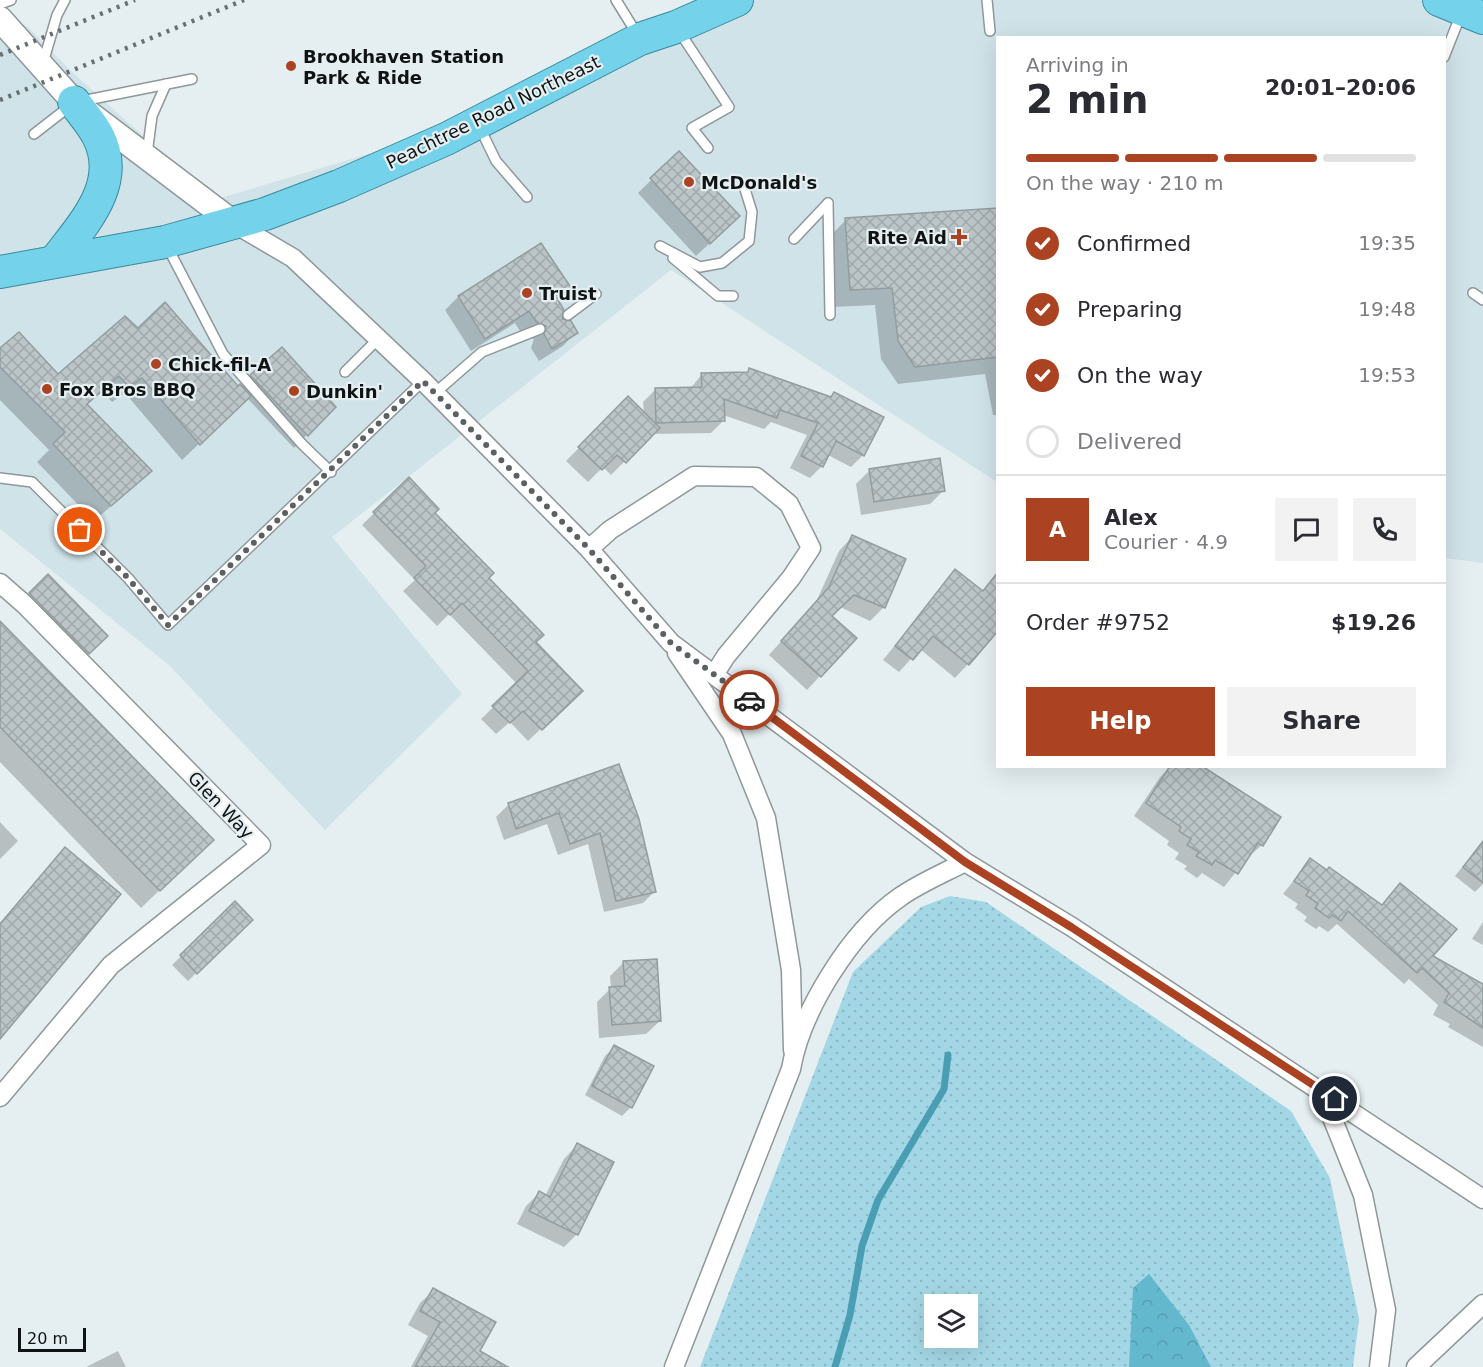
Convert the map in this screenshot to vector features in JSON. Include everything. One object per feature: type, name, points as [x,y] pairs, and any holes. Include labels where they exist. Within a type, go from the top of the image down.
[{"type":"highway","name":"Peachtree Road Northeast","points":[[0,272],[165,242],[235,224],[339,186],[477,123],[639,39],[676,27],[737,0]]},
{"type":"highway","points":[[56,260],[99,202],[104,183],[104,158],[99,138],[75,102]]},
{"type":"street","points":[[0,19],[75,102],[235,224],[293,258],[429,387],[589,549],[671,643],[732,734],[766,818],[791,970],[793,1054],[791,1069],[674,1367]]},
{"type":"street","points":[[589,549],[610,530],[694,476],[756,477],[789,504],[811,548],[791,578],[726,656],[714,675]]},
{"type":"street","name":"Glen Way","points":[[0,583],[24,604],[261,845],[111,965],[0,1097]]},
{"type":"street","points":[[671,643],[965,862],[1071,927],[1483,1199]]},
{"type":"street","points":[[793,1054],[822,988],[840,957],[860,932],[900,897],[965,862]]},
{"type":"street","points":[[1321,1090],[1363,1195],[1386,1310],[1379,1367]]},
{"type":"street","points":[[1416,1367],[1483,1304]]},
{"type":"lane","points":[[0,4],[11,0]]},
{"type":"lane","points":[[42,66],[57,15],[65,0]]},
{"type":"lane","points":[[616,0],[639,39]]},
{"type":"lane","points":[[987,0],[990,31]]},
{"type":"lane","points":[[1446,52],[1466,7]]},
{"type":"lane","points":[[676,27],[729,107],[692,128],[708,148]]},
{"type":"lane","points":[[34,134],[75,102],[192,79]]},
{"type":"lane","points":[[147,157],[152,116],[166,84]]},
{"type":"lane","points":[[477,123],[495,161],[527,197]]},
{"type":"lane","points":[[733,296],[718,296],[660,246],[700,267],[722,263],[749,241],[752,212],[744,186]]},
{"type":"lane","points":[[794,239],[828,203],[830,315]]},
{"type":"lane","points":[[165,242],[223,354],[302,444],[331,472]]},
{"type":"lane","points":[[1473,293],[1483,300]]},
{"type":"lane","points":[[568,315],[596,294]]},
{"type":"lane","points":[[0,477],[32,482],[128,578],[168,625],[331,472],[429,387],[482,352],[540,329]]},
{"type":"lane","points":[[345,372],[378,339]]},
{"type":"shaded area","points":[[722,0],[1483,0],[1483,563],[1446,558],[1446,36],[996,36],[996,481],[671,270],[332,537],[462,694],[325,830],[169,665],[0,529],[0,12],[28,27],[72,72],[214,200],[529,106]]},
{"type":"shaded area","points":[[950,896],[986,902],[1291,1111],[1330,1178],[1359,1319],[1353,1367],[700,1367],[853,972],[921,907]]},
{"type":"green space","points":[[1149,1274],[1189,1325],[1211,1367],[1129,1367],[1133,1288]]},
{"type":"building","points":[[679,151],[740,216],[710,244],[650,178]]},
{"type":"building","points":[[996,208],[996,357],[915,367],[898,341],[892,288],[850,290],[845,218]]},
{"type":"building","points":[[541,243],[572,289],[557,298],[564,310],[562,319],[571,321],[578,333],[552,349],[544,334],[546,326],[537,323],[529,311],[485,339],[458,296]]},
{"type":"building","points":[[165,302],[238,386],[240,384],[251,396],[200,445],[142,378],[129,387],[119,376],[87,404],[152,471],[111,506],[53,444],[65,432],[0,367],[0,348],[19,332],[58,374],[125,316],[138,328]]},
{"type":"building","name":"Dunkin'","points":[[282,347],[336,407],[308,436],[250,375]]},
{"type":"building","points":[[749,368],[831,397],[834,392],[884,417],[864,456],[836,441],[823,467],[801,456],[818,423],[780,410],[777,418],[724,399],[725,421],[656,423],[655,388],[702,387],[701,373],[748,372]]},
{"type":"building","points":[[628,396],[660,428],[626,463],[617,455],[602,470],[578,447]]},
{"type":"building","points":[[940,458],[945,491],[874,502],[869,469]]},
{"type":"building","points":[[409,477],[439,509],[435,513],[494,573],[489,578],[544,635],[536,642],[583,691],[542,730],[523,711],[510,723],[492,706],[528,671],[462,603],[450,615],[414,578],[426,566],[373,512]]},
{"type":"building","points":[[852,535],[906,559],[885,608],[854,595],[832,616],[857,638],[821,677],[781,641],[829,587]]},
{"type":"building","points":[[955,569],[983,591],[996,575],[996,633],[969,665],[933,636],[913,660],[895,646]]},
{"type":"building","points":[[48,574],[108,636],[89,654],[29,593]]},
{"type":"building","points":[[0,621],[214,840],[160,891],[0,727]]},
{"type":"building","points":[[619,764],[639,819],[656,892],[616,901],[600,833],[570,844],[559,813],[516,829],[508,803]]},
{"type":"building","points":[[1169,768],[1205,768],[1281,817],[1263,846],[1258,843],[1238,874],[1215,860],[1212,865],[1196,856],[1199,852],[1187,845],[1191,839],[1179,831],[1181,827],[1146,803]]},
{"type":"building","points":[[1483,841],[1483,883],[1463,867]]},
{"type":"building","points":[[65,847],[121,894],[0,1039],[0,924]]},
{"type":"building","points":[[1310,858],[1327,870],[1329,867],[1382,905],[1400,883],[1457,929],[1433,956],[1483,984],[1483,1028],[1444,1002],[1449,993],[1422,968],[1417,973],[1348,911],[1341,921],[1332,915],[1329,918],[1315,908],[1318,904],[1306,895],[1309,891],[1294,881]]},
{"type":"building","points":[[235,901],[253,920],[197,974],[180,955]]},
{"type":"building","points":[[657,959],[661,1021],[612,1025],[609,987],[625,986],[623,961]]},
{"type":"building","points":[[614,1045],[654,1066],[632,1108],[592,1086]]},
{"type":"building","points":[[577,1143],[614,1162],[578,1235],[529,1211],[539,1191],[550,1197]]},
{"type":"building","points":[[433,1288],[496,1322],[480,1351],[508,1367],[415,1367],[440,1322],[420,1311]]},
{"type":"waterway","points":[[835,1367],[850,1315],[862,1246],[878,1200],[944,1089],[948,1055]]},
{"type":"railway","points":[[0,55],[135,0]]},
{"type":"railway","points":[[0,100],[244,0]]},
{"type":"way so far","points":[[80,530],[128,578],[168,625],[300,502],[423,381],[589,549],[671,643],[749,700]]},
{"type":"place","name":"Brookhaven Station Park & Ride","points":[[291,66]]},
{"type":"place","name":"McDonald's","points":[[689,182]]},
{"type":"place","name":"Rite Aid","points":[[959,237]]},
{"type":"place","name":"Truist","points":[[527,293]]},
{"type":"place","name":"Chick-fil-A","points":[[156,364]]},
{"type":"place","name":"Fox Bros BBQ","points":[[47,389]]},
{"type":"place","name":"Dunkin'","points":[[294,391]]},
{"type":"route","points":[[749,700],[868,787],[965,862],[1071,927],[1335,1099]]}]
